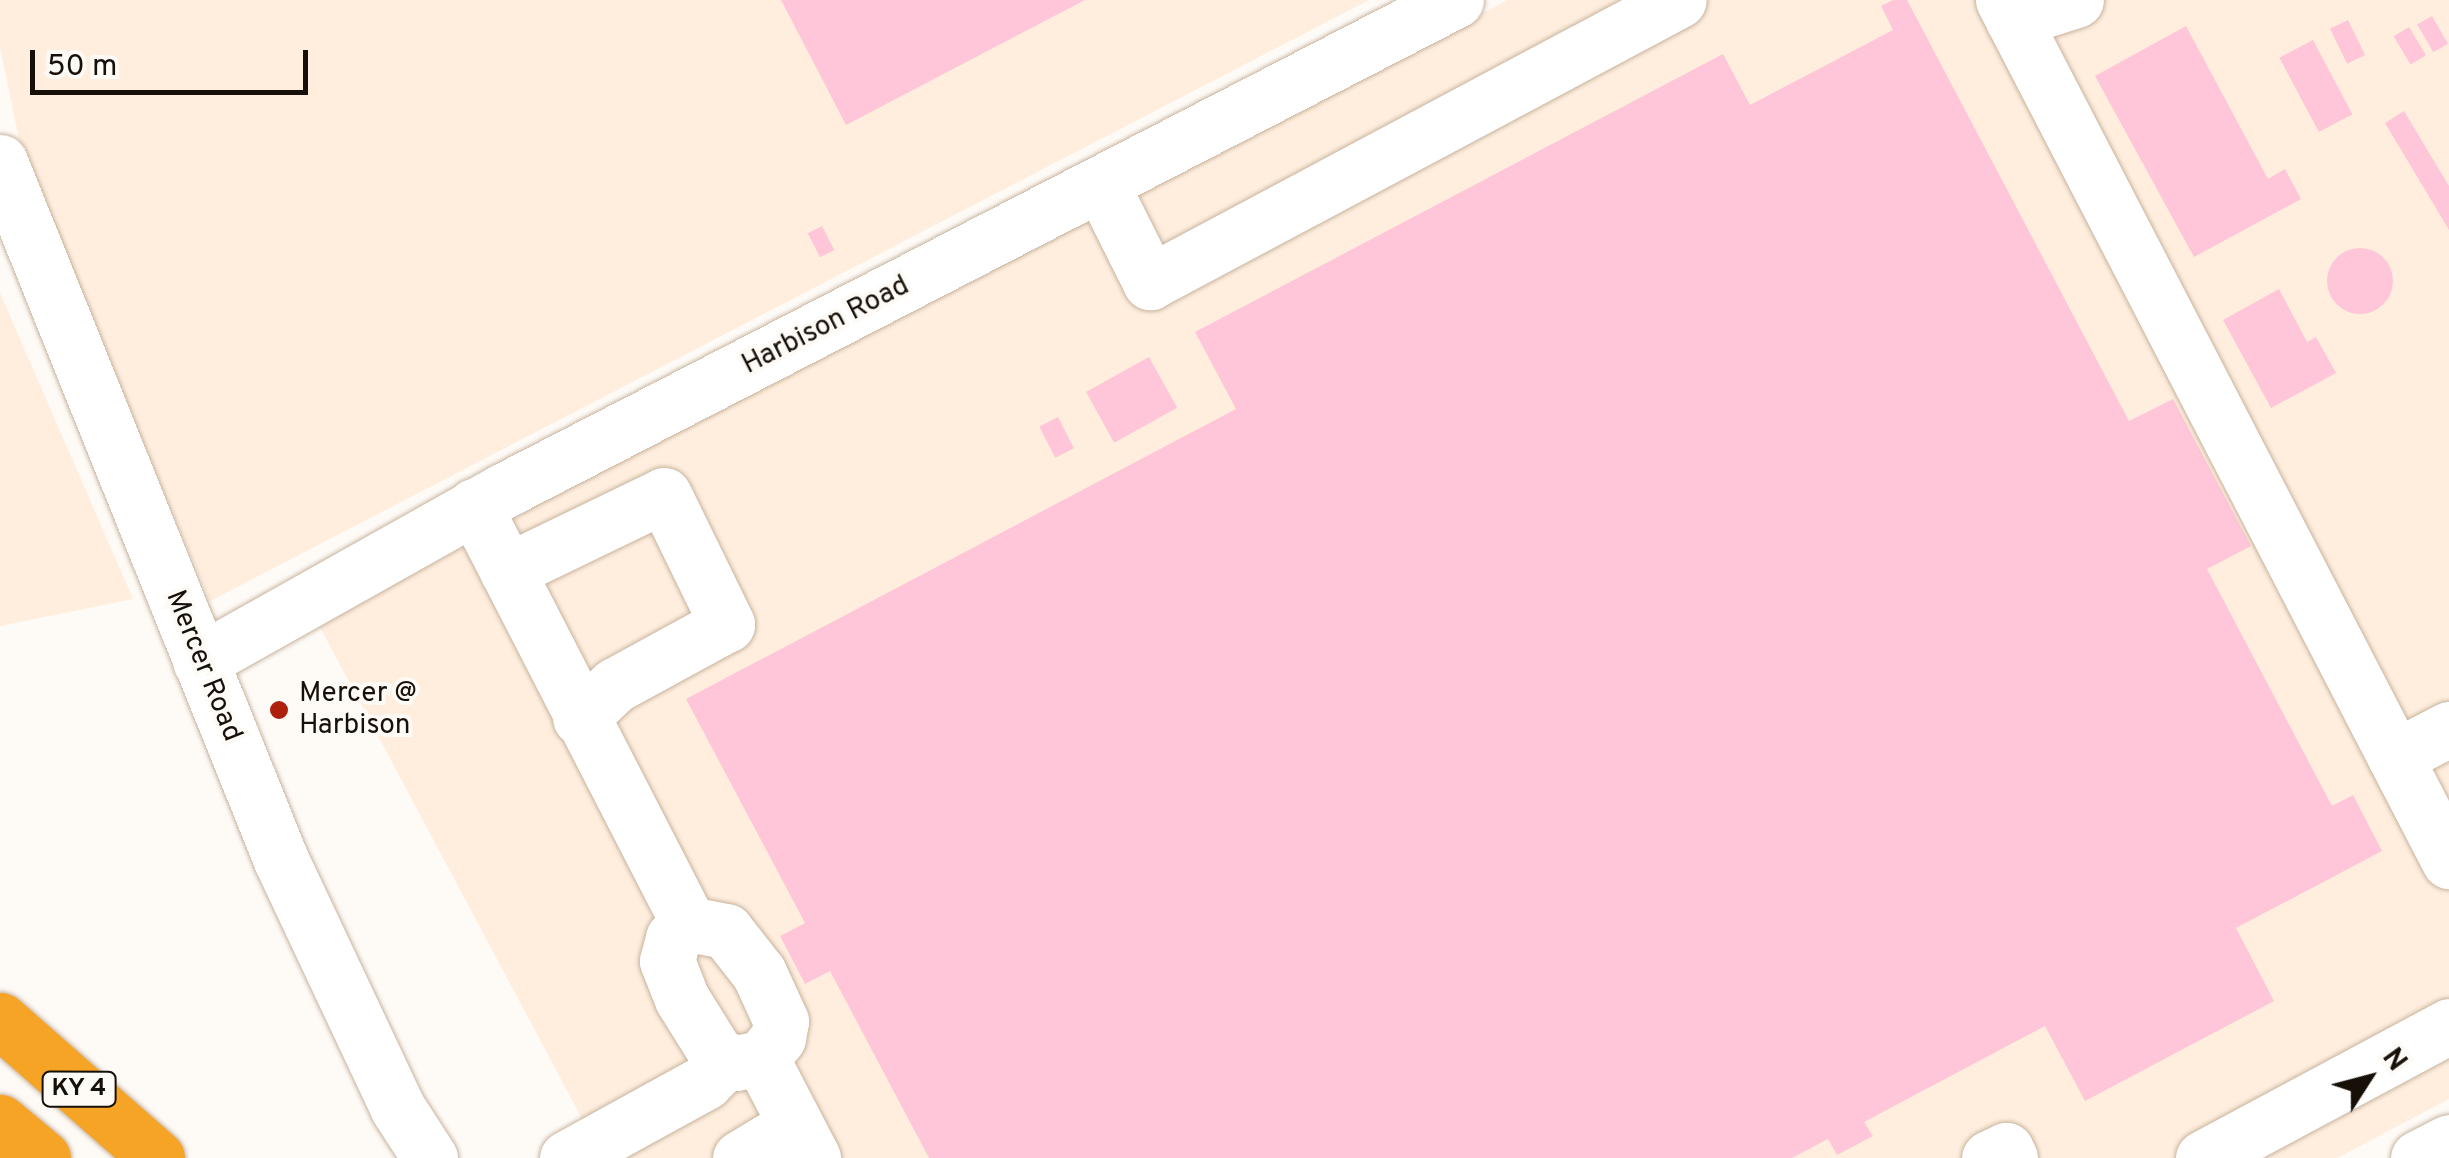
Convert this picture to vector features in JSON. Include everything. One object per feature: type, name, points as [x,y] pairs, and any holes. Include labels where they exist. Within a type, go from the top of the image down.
[{"type":"highway","name":"KY 4","points":[[0,1020],[157,1158]]},
{"type":"highway","name":"KY 4","points":[[0,1122],[44,1158]]},
{"type":"street","name":"Harbison Road","points":[[200,661],[474,506],[1456,0]]},
{"type":"street","points":[[1101,184],[1150,282],[1678,0]]},
{"type":"street","points":[[2076,0],[2008,10],[2449,861]]},
{"type":"street","name":"Mercer Road","points":[[0,162],[200,661],[345,1002],[430,1158]]},
{"type":"street","points":[[507,571],[664,496],[727,624],[615,685],[580,718]]},
{"type":"street","points":[[474,506],[689,924]]},
{"type":"street","points":[[2395,756],[2449,730]]},
{"type":"street","points":[[567,1158],[778,1038],[781,1021],[760,974],[726,931],[689,924]]},
{"type":"street","points":[[689,924],[673,938],[669,972],[708,1044],[743,1060],[804,1142],[740,1158]]},
{"type":"street","points":[[2203,1158],[2449,1026]]},
{"type":"street","points":[[2418,1158],[2449,1142]]},
{"type":"street","points":[[1989,1158],[2006,1150],[2010,1158]]},
{"type":"shaded area","points":[[0,0],[1369,0],[210,601],[23,158],[0,47]]},
{"type":"shaded area","points":[[1508,0],[2449,0],[2449,1099],[2337,1158],[603,1158],[315,618]]},
{"type":"shaded area","points":[[0,293],[133,599],[0,626]]},
{"type":"building","points":[[781,0],[1085,0],[846,125]]},
{"type":"building","points":[[1893,0],[1907,0],[2129,421],[2173,399],[2251,546],[2207,569],[2332,806],[2353,795],[2382,851],[2236,928],[2274,1001],[2085,1101],[2045,1026],[1864,1122],[1873,1136],[1837,1155],[1828,1139],[1792,1158],[929,1158],[830,971],[805,984],[780,936],[805,923],[686,699],[1236,409],[1195,332],[1723,54],[1750,105],[1893,30],[1881,6]]},
{"type":"building","points":[[2432,16],[2448,44],[2433,52],[2417,24]]},
{"type":"building","points":[[2348,20],[2365,55],[2347,64],[2330,29]]},
{"type":"building","points":[[2186,26],[2268,179],[2285,169],[2301,199],[2194,257],[2095,76]]},
{"type":"building","points":[[2409,27],[2426,55],[2411,65],[2394,36]]},
{"type":"building","points":[[2313,40],[2352,114],[2319,132],[2279,58]]},
{"type":"building","points":[[2404,111],[2449,186],[2449,230],[2385,123]]},
{"type":"building","points":[[822,226],[834,250],[820,257],[808,233]]},
{"type":"building","points":[[2360,248],[2384,257],[2393,281],[2384,305],[2360,314],[2336,305],[2327,281],[2336,257]]},
{"type":"building","points":[[2279,289],[2307,342],[2316,337],[2336,373],[2271,408],[2223,320]]},
{"type":"building","points":[[1149,357],[1177,408],[1114,443],[1086,392]]},
{"type":"building","points":[[1058,417],[1074,448],[1055,458],[1039,427]]},
{"type":"place","name":"Mercer @ Harbison","points":[[279,710]]}]
